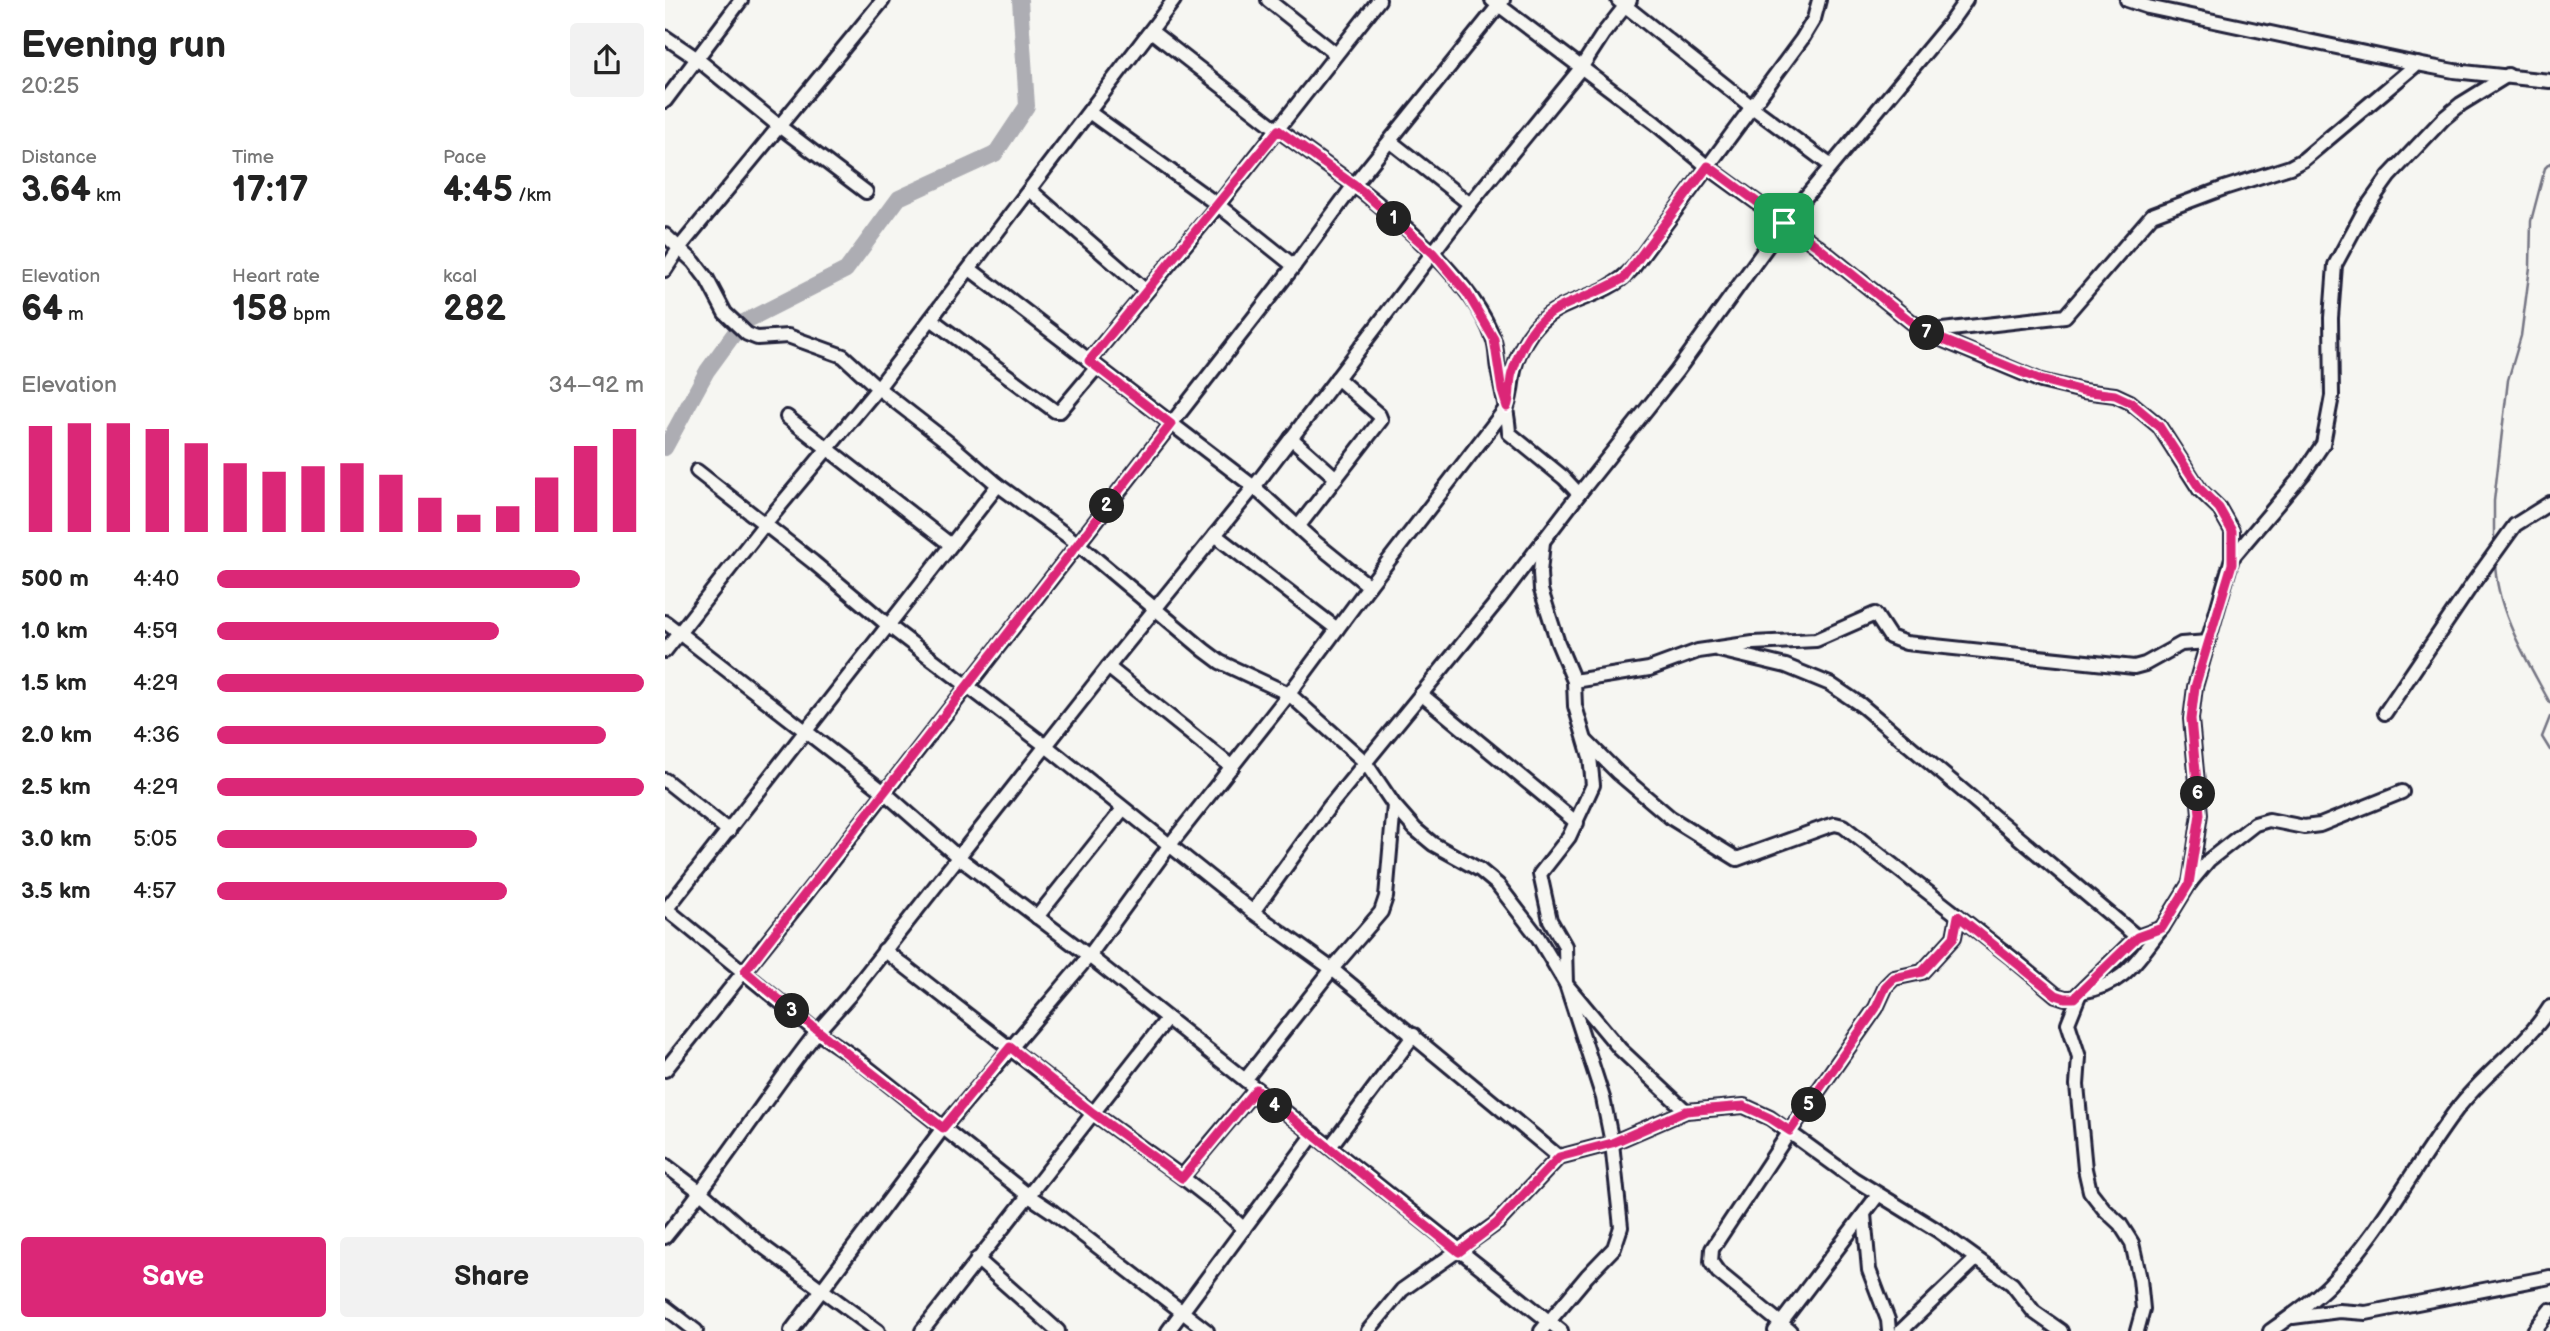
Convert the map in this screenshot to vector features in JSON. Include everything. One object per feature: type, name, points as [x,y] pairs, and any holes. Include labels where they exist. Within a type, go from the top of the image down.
[{"type":"street","points":[[665,101],[741,0]]},
{"type":"street","points":[[665,270],[680,247],[883,0]]},
{"type":"street","points":[[665,651],[764,525],[878,388],[1174,0]]},
{"type":"street","points":[[1268,0],[1336,54]]},
{"type":"street","points":[[931,319],[1055,411],[1060,411],[1146,291],[1218,205],[1379,0]]},
{"type":"street","points":[[790,1331],[943,1128],[1090,957],[1169,846],[1289,694],[1507,407],[1511,396],[1511,374],[1536,323],[1565,304],[1604,290],[1624,278],[1803,39],[1814,19],[1819,0]]},
{"type":"street","points":[[1252,912],[1365,762],[1677,371],[1784,223],[1966,0]]},
{"type":"street","points":[[2127,0],[2148,7],[2417,64],[2454,71],[2550,81]]},
{"type":"street","points":[[665,1070],[968,686],[1498,2],[1924,332],[2032,377],[2083,391],[2115,395],[2130,402],[2159,426],[2200,489],[2219,508],[2232,531],[2232,558],[2195,687],[2191,719],[2200,814],[2189,884]]},
{"type":"street","points":[[665,1237],[702,1192],[791,1065],[1216,535],[1471,204],[1581,68],[1624,2],[1752,107],[1830,165]]},
{"type":"street","points":[[1151,31],[1278,130],[1354,185],[1433,253],[1467,293],[1494,339],[1507,407],[1509,433],[1564,478],[1579,494]]},
{"type":"street","points":[[665,37],[866,192]]},
{"type":"street","points":[[1924,332],[2065,316],[2152,215],[2297,164],[2417,64]]},
{"type":"street","points":[[2232,558],[2303,474],[2323,444],[2332,396],[2331,318],[2335,265],[2348,239],[2389,176],[2444,118],[2508,75]]},
{"type":"street","points":[[1089,112],[1218,205],[1294,266]]},
{"type":"street","points":[[1390,141],[1471,204]]},
{"type":"street","points":[[1030,190],[1146,291]]},
{"type":"street","points":[[665,235],[680,247],[707,279],[725,313],[747,334],[757,338],[788,336],[816,344],[842,356],[998,485],[1077,543],[1220,662],[1289,694],[1365,762],[1394,805],[1415,829],[1433,844],[1480,870],[1498,885],[1538,937],[1566,984],[1620,1049],[1686,1111]]},
{"type":"street","points":[[970,270],[1254,487],[1369,586]]},
{"type":"street","points":[[1298,527],[1381,420],[1379,415],[1337,378]]},
{"type":"street","points":[[787,417],[951,545]]},
{"type":"street","points":[[1291,438],[1336,478]]},
{"type":"street","points":[[697,471],[1252,912],[1332,969],[1559,1157]]},
{"type":"street","points":[[998,485],[666,909],[817,1032],[1207,1331]]},
{"type":"street","points":[[2385,713],[2515,525],[2550,503]]},
{"type":"street","points":[[1216,535],[1337,629]]},
{"type":"street","points":[[1543,541],[1541,590],[1574,681],[1575,706],[1586,741],[1593,785],[1569,837],[1540,874],[1550,920],[1565,946],[1566,984],[1597,1076],[1612,1143],[1621,1227],[1614,1248],[1544,1326]]},
{"type":"street","points":[[1574,681],[1649,669],[1686,654],[1714,649],[1753,643],[1817,640],[1875,614],[1890,636],[1906,643],[2134,667],[2145,664],[2181,644],[2208,642]]},
{"type":"street","points":[[665,622],[884,792],[958,857],[1090,957],[1314,1134],[1459,1252],[1544,1326],[1561,1331]]},
{"type":"street","points":[[1714,649],[1786,666],[1831,684],[1861,705],[2137,937]]},
{"type":"street","points":[[1108,667],[1232,767]]},
{"type":"street","points":[[1421,694],[1577,823]]},
{"type":"street","points":[[1586,741],[1618,773],[1671,818],[1730,856],[1743,859],[1828,826],[1843,826],[2056,995],[2065,998],[2074,998],[2137,937],[2162,928]]},
{"type":"street","points":[[665,780],[729,831]]},
{"type":"street","points":[[2080,992],[2100,989],[2125,975],[2162,928],[2189,884],[2209,860],[2255,824],[2269,820],[2304,827],[2320,825],[2402,792]]},
{"type":"street","points":[[1245,1080],[1332,969],[1381,912],[1387,897],[1394,805]]},
{"type":"street","points":[[1037,917],[1123,808]]},
{"type":"street","points":[[1878,1195],[1782,1329],[1718,1272],[1711,1262],[1712,1249],[1876,1008],[1886,986],[1894,978],[1922,972],[1954,937],[1958,916]]},
{"type":"street","points":[[884,950],[1093,1113],[1223,1209],[1244,1229]]},
{"type":"street","points":[[2080,992],[2069,1023],[2079,1057],[2077,1085],[2085,1169],[2090,1191],[2120,1224],[2131,1243],[2140,1279],[2143,1309],[2137,1331]]},
{"type":"street","points":[[2270,1331],[2329,1285],[2371,1234],[2458,1107],[2532,1031],[2550,1007]]},
{"type":"street","points":[[922,1331],[1167,1019]]},
{"type":"street","points":[[1329,1147],[1414,1035]]},
{"type":"street","points":[[1182,1178],[1256,1089]]},
{"type":"street","points":[[1368,1331],[1402,1290],[1497,1223],[1559,1157],[1612,1143],[1686,1111],[1744,1106],[1770,1118],[1878,1195],[1937,1230],[2012,1284],[2034,1312],[2061,1331]]},
{"type":"street","points":[[1168,1331],[1314,1134]]},
{"type":"street","points":[[665,1166],[702,1192],[761,1245],[879,1331]]},
{"type":"street","points":[[1864,1214],[1869,1270],[1888,1320],[1889,1331]]},
{"type":"street","points":[[977,1259],[1058,1331]]},
{"type":"street","points":[[1901,1331],[1976,1259]]},
{"type":"street","points":[[2290,1318],[2339,1311],[2366,1313],[2550,1277]]},
{"type":"street","points":[[665,1307],[696,1331]]},
{"type":"street","points":[[2534,1331],[2550,1310]]},
{"type":"waterway","points":[[665,448],[707,371],[742,323],[846,270],[899,198],[995,154],[1027,106],[1020,0]]},
{"type":"waterway","points":[[2494,544],[2494,501],[2508,380],[2521,336],[2530,267],[2531,221],[2545,168],[2550,163]]},
{"type":"waterway","points":[[2495,561],[2507,617],[2550,703]]},
{"type":"waterway","points":[[2550,717],[2542,737],[2550,750]]},
{"type":"route","points":[[1278,130],[1362,191],[1433,253],[1467,293],[1494,339],[1507,407],[1511,396],[1511,374],[1536,323],[1556,308],[1604,290],[1624,278],[1708,166],[1784,223],[1886,300],[1913,325],[1935,338],[2041,380],[2083,391],[2115,395],[2130,402],[2159,426],[2200,489],[2219,508],[2232,531],[2232,564],[2195,687],[2191,719],[2200,814],[2189,884],[2162,928],[2137,937],[2074,998],[2056,995],[1958,916],[1954,937],[1922,972],[1894,978],[1886,986],[1876,1008],[1790,1131],[1744,1106],[1686,1111],[1612,1143],[1559,1157],[1497,1223],[1459,1252],[1256,1089],[1182,1178],[1093,1113],[1010,1047],[943,1128],[817,1032],[745,971],[1171,424],[1089,361],[1278,130]]}]
